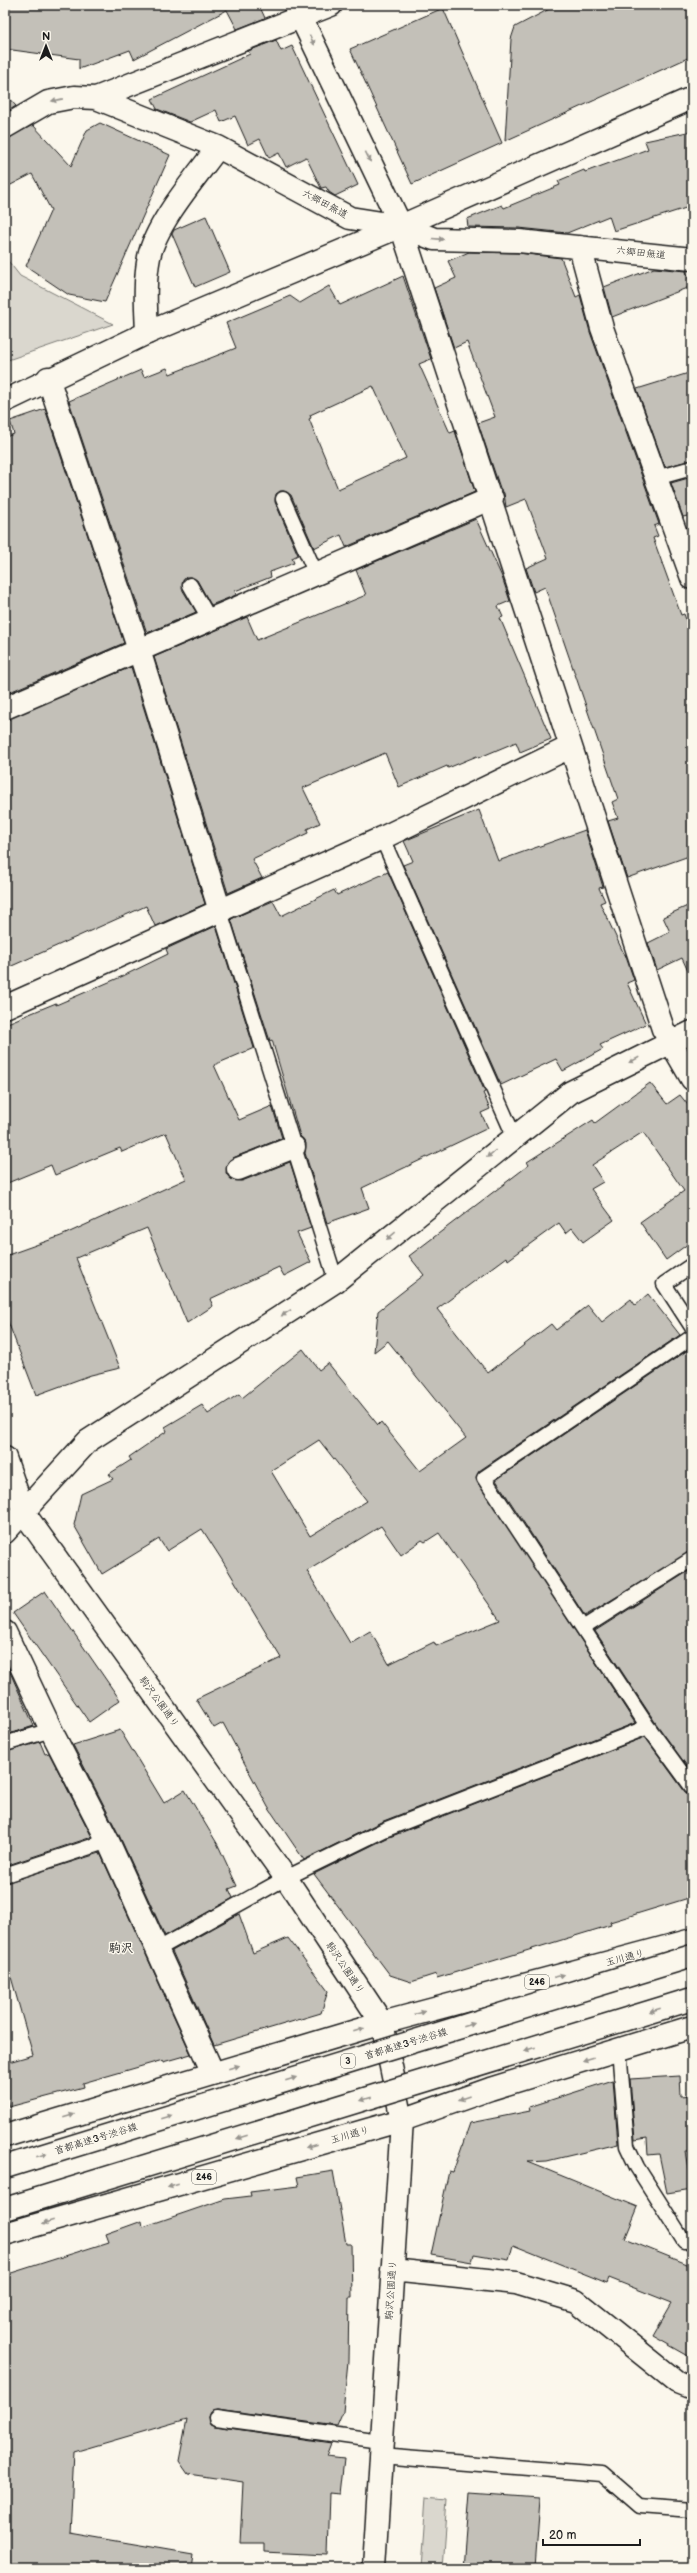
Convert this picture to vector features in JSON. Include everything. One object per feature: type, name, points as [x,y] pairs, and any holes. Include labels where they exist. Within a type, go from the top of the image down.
[{"type":"main road","points":[[96,98],[298,11],[331,5]]},
{"type":"main road","points":[[298,11],[401,226],[492,498],[570,747],[669,1042],[692,1079]]},
{"type":"main road","name":"六郷田無道","points":[[5,127],[48,102],[74,97],[96,98],[218,147],[350,218],[401,226],[434,239],[519,241],[692,259]]},
{"type":"main road","points":[[5,401],[48,378],[147,333],[401,226],[692,98]]},
{"type":"main road","points":[[147,333],[146,289],[149,256],[157,233],[218,147]]},
{"type":"main road","points":[[580,247],[602,328],[692,578]]},
{"type":"main road","points":[[48,378],[139,650],[220,911]]},
{"type":"main road","points":[[5,708],[492,498]]},
{"type":"main road","points":[[5,1007],[382,838],[570,747]]},
{"type":"main road","points":[[5,1532],[24,1513],[88,1441],[336,1281],[514,1136],[571,1092],[669,1042],[692,1032]]},
{"type":"main road","points":[[238,1169],[294,1147]]},
{"type":"main road","name":"駒沢公園通り","points":[[5,1458],[24,1513],[286,1878],[382,2023],[402,2120],[380,2449],[374,2568]]},
{"type":"main road","points":[[5,1632],[51,1730],[108,1841],[213,2073]]},
{"type":"main road","name":"玉川通り","points":[[5,2136],[382,2023],[692,1940]]},
{"type":"main road","name":"首都高速3号渋谷線","points":[[5,2166],[692,1956]]},
{"type":"main road","points":[[5,2209],[692,1999]]},
{"type":"main road","name":"玉川通り","points":[[5,2234],[402,2120],[490,2089],[692,2027]]},
{"type":"main road","points":[[392,2270],[516,2283],[576,2301],[677,2382],[692,2388]]},
{"type":"lane","points":[[656,478],[692,468]]},
{"type":"lane","points":[[283,499],[316,574]]},
{"type":"lane","points":[[190,585],[210,620]]},
{"type":"lane","points":[[382,838],[514,1136]]},
{"type":"lane","points":[[220,911],[336,1281]]},
{"type":"lane","points":[[692,1265],[664,1284],[692,1327]]},
{"type":"lane","points":[[692,1338],[484,1478],[648,1727],[692,1787]]},
{"type":"lane","points":[[583,1628],[692,1559]]},
{"type":"lane","points":[[158,1949],[286,1878],[384,1830],[648,1727]]},
{"type":"lane","points":[[5,1744],[51,1730]]},
{"type":"lane","points":[[5,1875],[108,1841]]},
{"type":"lane","points":[[619,2049],[627,2146],[638,2167],[684,2241]]},
{"type":"lane","points":[[216,2418],[380,2449],[602,2474],[639,2506],[692,2510]]},
{"type":"shaded area","points":[[5,257],[20,276],[113,324],[5,361]]},
{"type":"shaded area","points":[[426,2497],[447,2499],[442,2568],[421,2568]]},
{"type":"building","points":[[5,5],[259,5],[265,18],[237,29],[227,10],[134,59],[130,50],[79,69],[79,59],[5,49]]},
{"type":"building","points":[[557,5],[692,5],[692,56],[505,141],[511,39],[515,27]]},
{"type":"building","points":[[443,8],[502,143],[412,184],[350,49]]},
{"type":"building","points":[[276,40],[281,51],[292,46],[358,185],[335,196],[329,192],[326,187],[321,188],[306,157],[286,167],[279,153],[269,158],[260,139],[248,145],[235,116],[221,122],[216,110],[190,122],[157,109],[152,99],[250,54],[248,51]]},
{"type":"building","points":[[5,94],[16,106],[5,113]]},
{"type":"building","points":[[100,123],[170,155],[105,302],[69,295],[26,266],[51,210],[32,174],[5,188],[5,139],[33,125],[71,166],[87,130]]},
{"type":"building","points":[[692,131],[692,206],[614,231],[609,216],[567,233],[519,228],[468,227],[467,219],[502,205],[504,208],[560,185],[558,181],[584,170],[585,172],[648,149],[645,141]]},
{"type":"building","points":[[206,216],[230,272],[195,287],[172,234],[174,230]]},
{"type":"building","points":[[469,252],[518,253],[561,258],[576,297],[580,295],[590,332],[659,524],[654,526],[658,536],[653,538],[681,615],[684,614],[692,637],[692,855],[627,878],[608,821],[618,818],[612,802],[618,799],[545,587],[534,592],[526,568],[548,558],[526,499],[506,507],[504,493],[500,488],[478,423],[495,417],[467,342],[454,348],[434,288],[456,278],[448,261]]},
{"type":"building","points":[[654,268],[686,271],[692,286],[612,317],[604,287]]},
{"type":"building","points":[[403,276],[431,359],[419,364],[450,433],[455,431],[475,492],[346,547],[341,535],[314,548],[291,495],[284,491],[280,491],[276,494],[275,502],[298,555],[292,558],[294,563],[270,572],[271,577],[235,591],[236,595],[211,605],[197,580],[186,577],[183,581],[182,589],[196,612],[147,633],[69,401],[141,370],[144,377],[167,368],[170,374],[236,348],[226,323],[290,296],[300,303],[329,286],[340,305]],"holes":[[[373,386],[406,458],[338,489],[309,419],[311,418],[310,415]]]},
{"type":"building","points":[[692,372],[692,460],[665,467],[637,389]]},
{"type":"building","points":[[45,409],[124,643],[5,694],[5,437],[14,434],[10,421]]},
{"type":"building","points":[[692,477],[692,515],[683,517],[671,483]]},
{"type":"building","points":[[476,519],[502,577],[510,601],[498,606],[503,617],[500,618],[551,739],[520,752],[516,742],[478,758],[477,756],[448,768],[447,766],[399,787],[385,753],[303,788],[320,823],[307,829],[308,833],[252,859],[262,878],[228,893],[154,657],[247,617],[257,640],[366,595],[356,570]]},
{"type":"building","points":[[131,667],[205,904],[155,926],[146,906],[5,969],[5,720]]},
{"type":"building","points":[[479,810],[498,861],[585,830],[603,887],[599,888],[605,901],[600,903],[625,954],[634,980],[627,983],[646,1024],[600,1045],[603,1049],[563,1071],[556,1059],[501,1085],[403,865],[413,861],[404,841]]},
{"type":"building","points":[[388,872],[485,1092],[483,1093],[490,1109],[481,1113],[488,1128],[362,1188],[369,1208],[327,1223],[305,1153],[306,1143],[300,1136],[272,1040],[270,1041],[231,919],[273,901],[281,916],[334,890],[337,895]]},
{"type":"building","points":[[692,904],[692,980],[682,958],[657,970],[648,943],[670,932],[663,917]]},
{"type":"building","points":[[216,926],[254,1048],[214,1065],[239,1120],[272,1106],[282,1138],[233,1158],[228,1162],[226,1173],[231,1179],[242,1181],[290,1162],[311,1228],[297,1233],[311,1262],[284,1276],[279,1267],[210,1299],[213,1306],[187,1323],[147,1228],[76,1258],[120,1368],[91,1375],[36,1395],[5,1314],[5,1256],[61,1236],[186,1179],[166,1133],[122,1152],[120,1148],[55,1175],[51,1165],[5,1184],[5,1024],[56,1003],[56,1005],[123,976],[168,954],[166,949]]},
{"type":"building","points":[[650,1083],[667,1104],[680,1095],[692,1110],[692,1241],[666,1260],[640,1222],[684,1191],[643,1132],[592,1165],[603,1182],[591,1189],[614,1220],[583,1242],[572,1228],[566,1233],[559,1223],[508,1260],[507,1257],[437,1309],[488,1373],[551,1324],[556,1330],[588,1305],[602,1322],[631,1299],[635,1305],[648,1294],[680,1335],[479,1471],[476,1478],[635,1723],[381,1822],[304,1860],[268,1807],[223,1723],[214,1728],[196,1699],[281,1658],[222,1560],[202,1529],[167,1551],[159,1539],[102,1574],[74,1525],[81,1494],[113,1479],[109,1474],[131,1460],[129,1457],[167,1431],[165,1427],[202,1405],[208,1414],[239,1394],[242,1398],[303,1349],[319,1370],[328,1363],[378,1425],[381,1422],[420,1471],[466,1438],[388,1341],[374,1352],[378,1311],[424,1275],[409,1256],[529,1165],[527,1162],[593,1120],[595,1123]],"holes":[[[319,1440],[367,1501],[310,1536],[271,1471]],[[381,1526],[401,1555],[422,1540],[425,1542],[439,1533],[500,1620],[436,1646],[434,1642],[389,1664],[370,1631],[350,1643],[307,1571]]]},
{"type":"building","points":[[691,1348],[692,1551],[585,1616],[496,1480]]},
{"type":"building","points":[[692,1569],[692,1773],[655,1722],[595,1631]]},
{"type":"building","points":[[45,1591],[120,1700],[89,1722],[13,1613]]},
{"type":"building","points":[[5,1661],[34,1726],[5,1735]]},
{"type":"building","points":[[120,1730],[164,1803],[185,1790],[218,1845],[237,1886],[229,1889],[233,1898],[165,1936],[119,1835],[73,1745]]},
{"type":"building","points":[[645,1737],[685,1792],[692,1795],[692,1897],[610,1922],[611,1925],[437,1978],[436,1974],[411,1982],[390,1975],[314,1874],[387,1838]]},
{"type":"building","points":[[40,1742],[45,1754],[49,1753],[92,1837],[5,1866],[5,1752]]},
{"type":"building","points":[[100,1853],[191,2054],[163,2062],[163,2060],[83,2083],[84,2087],[9,2107],[5,2091],[5,2063],[33,2055],[11,1977],[5,1979],[5,1883]]},
{"type":"building","points":[[239,1914],[253,1953],[288,1938],[328,1991],[321,2013],[214,2045],[172,1951]]},
{"type":"building","points":[[680,2076],[681,2096],[692,2095],[692,2152],[685,2152],[692,2189],[667,2193],[659,2154],[648,2155],[647,2138],[635,2140],[630,2079]]},
{"type":"building","points":[[613,2080],[618,2144],[547,2161],[528,2162],[638,2207],[625,2239],[692,2266],[692,2358],[653,2336],[672,2303],[609,2278],[607,2283],[513,2245],[509,2260],[474,2254],[472,2262],[431,2255],[449,2171],[453,2172],[470,2123],[530,2111],[529,2107]]},
{"type":"building","points":[[333,2171],[346,2244],[351,2244],[352,2298],[349,2298],[348,2361],[343,2412],[337,2426],[217,2410],[210,2412],[208,2417],[210,2424],[215,2426],[331,2443],[326,2456],[344,2458],[340,2494],[330,2493],[328,2555],[264,2552],[264,2544],[240,2544],[243,2482],[188,2474],[179,2461],[187,2419],[74,2452],[70,2533],[193,2554],[191,2568],[5,2568],[5,2275],[109,2242],[106,2234],[142,2221],[143,2227],[225,2199],[251,2196],[250,2192],[299,2186],[297,2177]]},
{"type":"building","points":[[470,2493],[540,2498],[535,2568],[464,2568]]},
{"type":"district","name":"駒沢","points":[[121,1948]]}]
